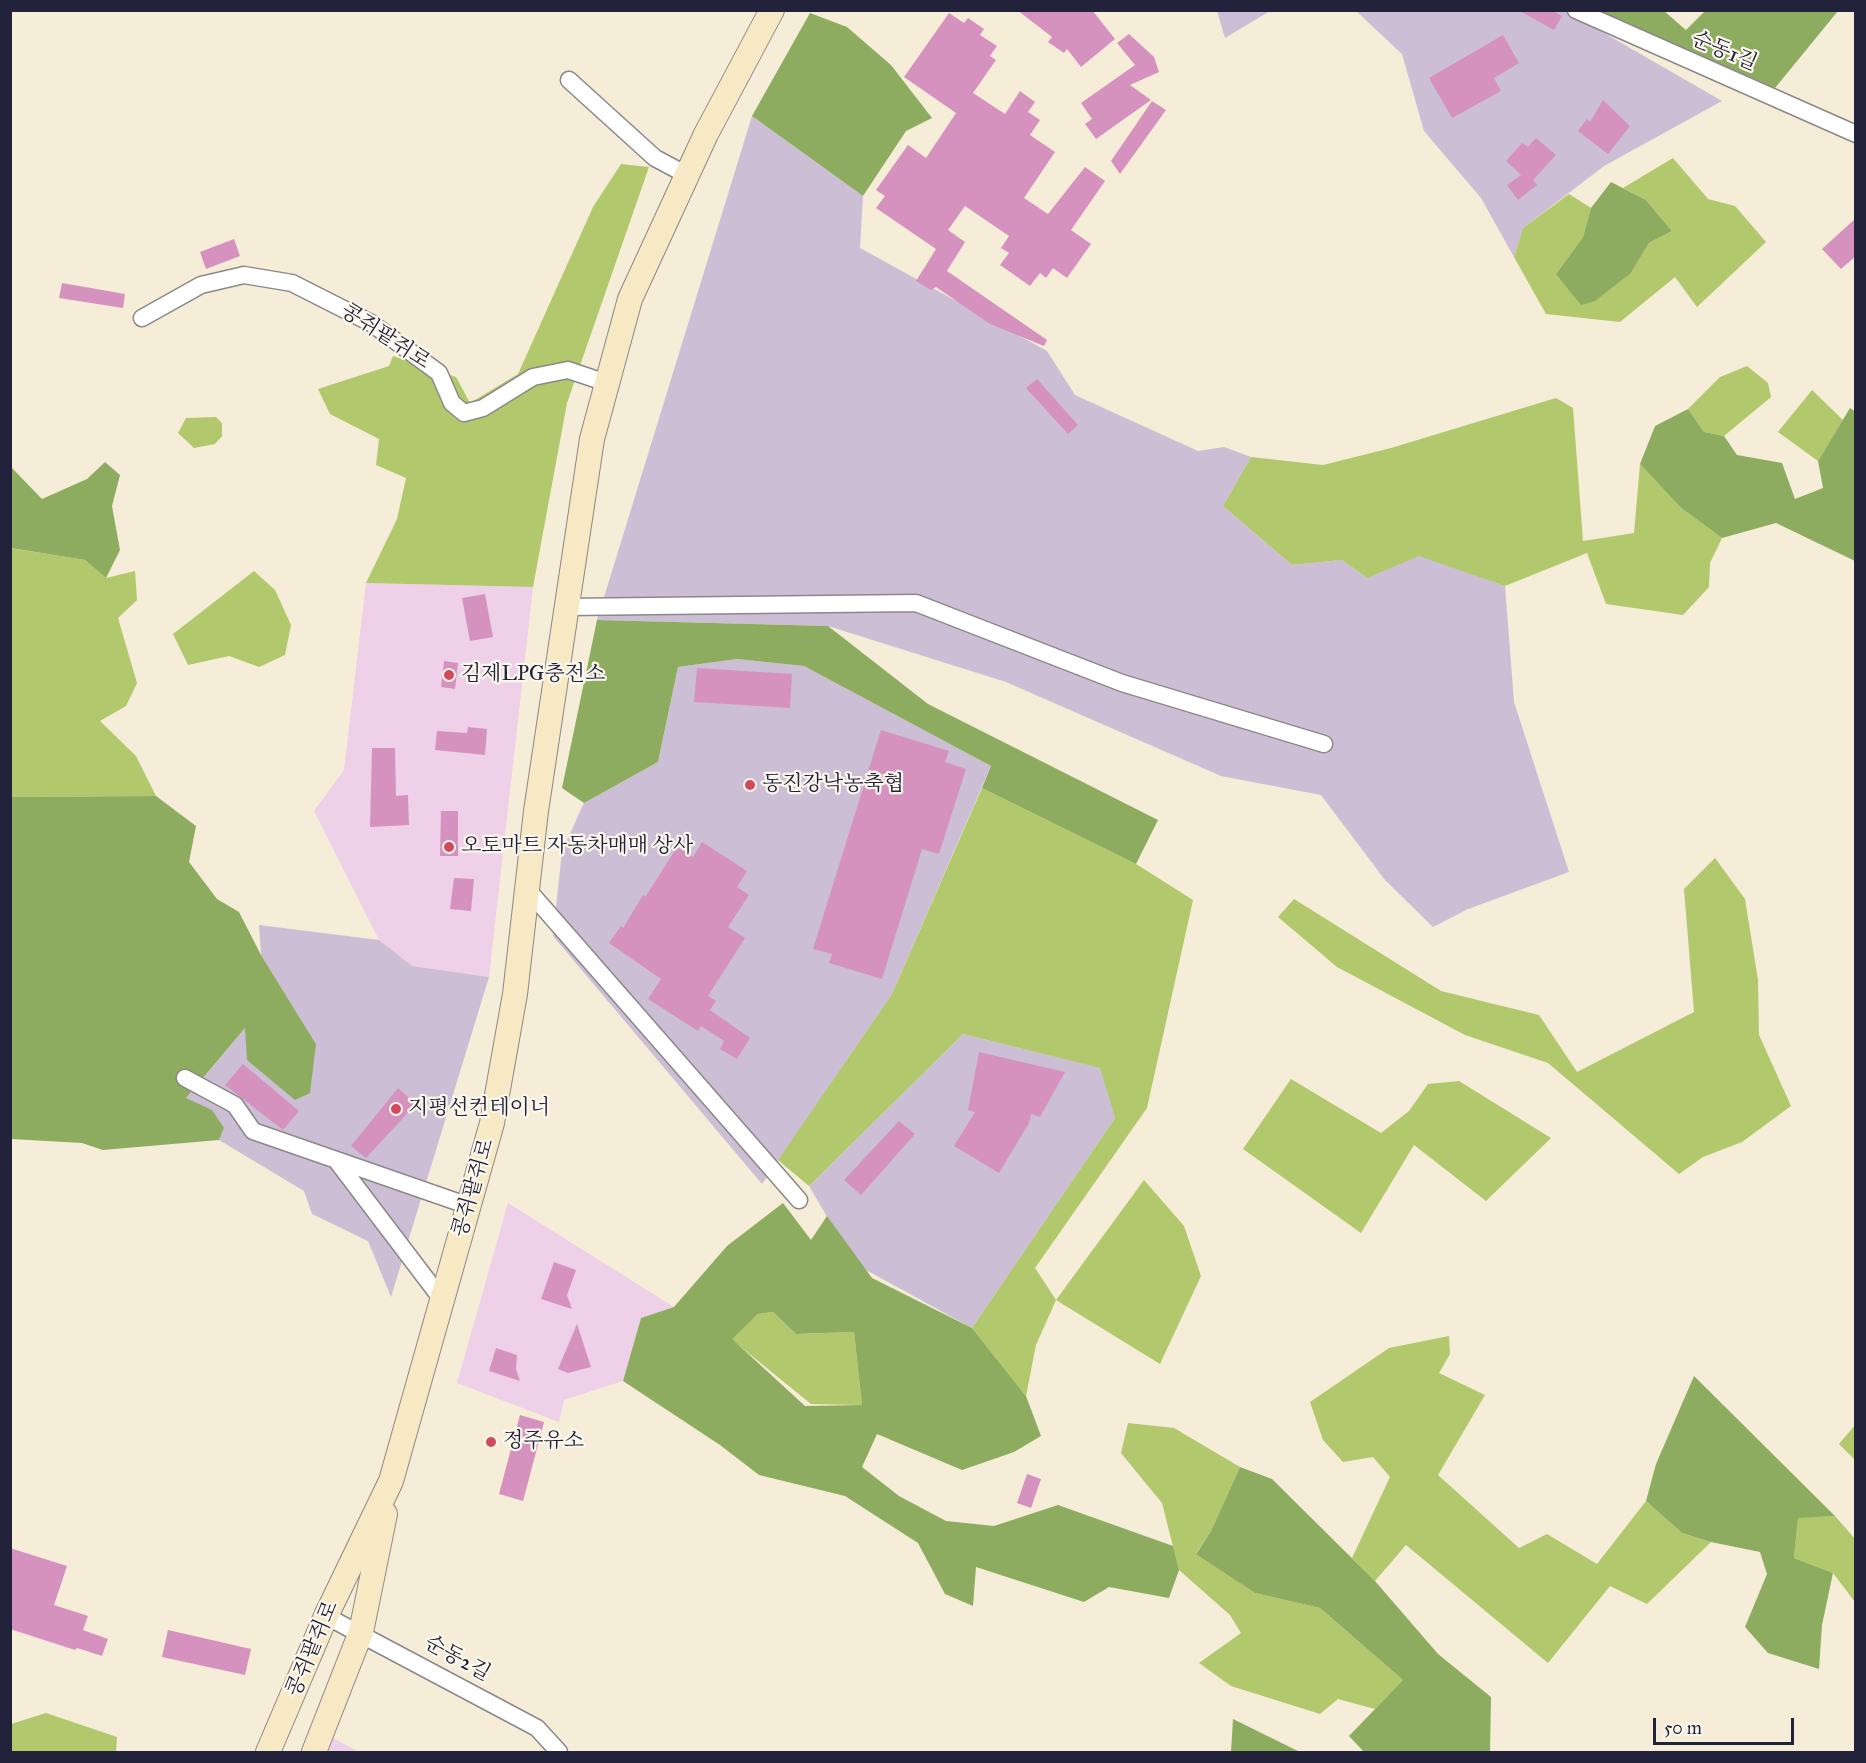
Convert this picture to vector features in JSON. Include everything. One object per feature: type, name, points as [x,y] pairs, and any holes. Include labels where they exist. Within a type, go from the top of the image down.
[{"type":"main road","name":"콩쥐팥쥐로","points":[[314,1752],[361,1632],[391,1481],[492,1123],[515,994],[536,811],[592,439],[630,299],[706,134],[772,10]]},
{"type":"main road","name":"콩쥐팥쥐로","points":[[268,1752],[326,1616],[391,1481]]},
{"type":"street","name":"순동1길","points":[[1576,10],[1856,134]]},
{"type":"street","points":[[569,80],[655,158],[687,175]]},
{"type":"street","name":"콩쥐팥쥐로","points":[[142,318],[201,285],[244,275],[292,283],[371,323],[439,373],[452,403],[464,412],[483,408],[533,377],[568,370],[607,383]]},
{"type":"street","points":[[566,607],[916,603],[1122,683],[1324,744]]},
{"type":"street","points":[[528,890],[799,1200]]},
{"type":"street","points":[[184,1078],[235,1105],[253,1131],[469,1206]]},
{"type":"street","points":[[336,1160],[443,1301]]},
{"type":"street","name":"순동2길","points":[[326,1616],[361,1632],[537,1728],[559,1752]]},
{"type":"shaded area","points":[[1217,10],[1270,11],[1225,38]]},
{"type":"shaded area","points":[[1356,11],[1566,11],[1722,101],[1604,166],[1523,228],[1514,257],[1481,198],[1424,131],[1402,54]]},
{"type":"shaded area","points":[[752,116],[863,196],[860,248],[1047,351],[1075,395],[1198,451],[1224,447],[1251,457],[1223,506],[1292,565],[1342,560],[1367,578],[1419,555],[1505,586],[1514,702],[1569,872],[1468,909],[1433,927],[1385,880],[1321,795],[1221,776],[1006,682],[828,626],[597,620]]},
{"type":"shaded area","points":[[366,583],[533,587],[489,977],[412,966],[379,940],[314,811],[344,770]]},
{"type":"shaded area","points":[[737,659],[804,666],[991,766],[892,994],[762,1184],[553,936],[562,851],[584,803],[658,762],[678,667]]},
{"type":"shaded area","points":[[259,925],[379,940],[412,966],[489,977],[391,1297],[368,1241],[312,1214],[304,1191],[219,1140],[224,1128],[186,1098],[246,1027],[316,1044],[261,955]]},
{"type":"shaded area","points":[[963,1034],[1101,1068],[1115,1118],[972,1328],[855,1264],[809,1186]]},
{"type":"shaded area","points":[[508,1203],[674,1307],[641,1318],[623,1381],[564,1400],[559,1422],[457,1383]]},
{"type":"shaded area","points":[[333,1738],[359,1752],[328,1752]]},
{"type":"green space","points":[[1599,11],[1664,11],[1686,30],[1705,11],[1838,11],[1775,88]]},
{"type":"green space","points":[[810,13],[847,27],[891,65],[932,118],[906,131],[863,196],[752,116]]},
{"type":"green space","points":[[1673,158],[1708,199],[1735,206],[1766,242],[1697,307],[1675,277],[1620,322],[1546,314],[1514,257],[1523,228],[1569,194],[1591,208],[1583,237],[1556,274],[1631,273],[1649,243],[1672,231],[1646,200],[1623,188]]},
{"type":"green space","points":[[621,164],[649,167],[567,403],[533,587],[366,583],[397,519],[406,478],[376,465],[379,439],[330,414],[318,389],[389,366],[393,356],[456,377],[470,403],[518,374],[593,207]]},
{"type":"green space","points":[[1611,182],[1646,200],[1672,231],[1649,243],[1631,273],[1595,301],[1581,305],[1556,274],[1583,237],[1591,208]]},
{"type":"green space","points":[[1747,366],[1768,383],[1771,397],[1724,436],[1704,432],[1688,409],[1720,377]]},
{"type":"green space","points":[[1812,390],[1843,420],[1818,461],[1778,432]]},
{"type":"green space","points":[[1556,398],[1573,408],[1583,541],[1634,533],[1640,464],[1681,508],[1722,538],[1710,563],[1709,587],[1683,615],[1606,604],[1587,553],[1505,586],[1419,556],[1367,578],[1342,560],[1292,565],[1223,506],[1251,457],[1323,465],[1391,448]]},
{"type":"green space","points":[[1850,408],[1856,412],[1855,561],[1776,523],[1722,538],[1681,508],[1640,464],[1655,426],[1688,409],[1704,432],[1724,436],[1737,455],[1782,463],[1795,499],[1823,488],[1818,461]]},
{"type":"green space","points":[[216,417],[222,423],[222,436],[215,444],[194,448],[178,433],[186,418]]},
{"type":"green space","points":[[105,462],[120,475],[112,506],[120,550],[106,578],[85,560],[11,548],[11,467],[42,499],[87,479]]},
{"type":"green space","points":[[10,548],[85,560],[106,578],[135,571],[137,600],[118,618],[137,683],[126,706],[100,721],[136,756],[156,796],[11,797]]},
{"type":"green space","points":[[254,571],[275,590],[291,625],[285,655],[259,667],[229,656],[188,665],[173,634]]},
{"type":"green space","points":[[597,620],[828,626],[928,704],[1158,820],[1136,864],[982,788],[991,766],[804,666],[737,659],[678,667],[658,762],[584,803],[562,788]]},
{"type":"green space","points":[[982,788],[1136,864],[1193,900],[1147,1108],[1035,1268],[1056,1300],[1036,1345],[1026,1396],[972,1328],[1115,1118],[1100,1068],[963,1034],[809,1186],[778,1160],[892,994]]},
{"type":"green space","points":[[156,796],[196,826],[189,862],[217,899],[239,912],[261,955],[316,1044],[310,1093],[295,1100],[247,1060],[245,1028],[186,1098],[212,1110],[224,1128],[219,1140],[103,1150],[82,1143],[11,1139],[10,797]]},
{"type":"green space","points":[[1715,858],[1745,899],[1758,980],[1759,1035],[1791,1106],[1742,1142],[1703,1157],[1679,1174],[1548,1063],[1465,1035],[1337,967],[1278,917],[1294,899],[1441,991],[1539,1015],[1577,1072],[1694,1012],[1684,889]]},
{"type":"green space","points":[[1291,1079],[1381,1133],[1409,1111],[1428,1084],[1459,1081],[1551,1138],[1486,1201],[1414,1145],[1361,1233],[1243,1149]]},
{"type":"green space","points":[[1144,1180],[1184,1226],[1201,1276],[1160,1364],[1056,1300]]},
{"type":"green space","points":[[783,1203],[811,1240],[827,1216],[872,1278],[972,1328],[1026,1396],[1041,1436],[1014,1452],[962,1470],[877,1434],[862,1467],[899,1496],[946,1521],[994,1526],[1058,1505],[1173,1546],[1179,1570],[1169,1598],[1109,1587],[1084,1602],[976,1567],[973,1606],[945,1594],[918,1543],[845,1496],[759,1475],[720,1445],[623,1381],[641,1318],[674,1307],[727,1246]],"holes":[[[773,1312],[796,1334],[854,1332],[862,1405],[805,1406],[732,1339],[758,1314]]]},
{"type":"green space","points":[[773,1312],[796,1334],[854,1332],[862,1405],[811,1404],[731,1339],[758,1314]]},
{"type":"green space","points":[[1449,1336],[1450,1354],[1439,1373],[1485,1395],[1438,1475],[1519,1548],[1547,1534],[1597,1564],[1646,1501],[1682,1533],[1711,1542],[1647,1604],[1610,1586],[1548,1663],[1406,1545],[1375,1581],[1352,1558],[1390,1477],[1373,1457],[1343,1462],[1323,1440],[1310,1402],[1389,1348]]},
{"type":"green space","points":[[1694,1376],[1835,1516],[1798,1518],[1794,1558],[1833,1573],[1822,1625],[1819,1669],[1768,1653],[1745,1627],[1767,1574],[1760,1552],[1711,1542],[1682,1533],[1646,1501],[1656,1464]]},
{"type":"green space","points":[[1128,1423],[1174,1428],[1240,1467],[1211,1531],[1196,1553],[1255,1593],[1320,1608],[1403,1680],[1375,1709],[1338,1699],[1320,1714],[1231,1686],[1199,1663],[1241,1633],[1230,1615],[1179,1570],[1162,1503],[1121,1453]]},
{"type":"green space","points":[[1855,1425],[1855,1460],[1839,1444]]},
{"type":"green space","points":[[1240,1467],[1272,1479],[1375,1581],[1438,1654],[1491,1697],[1490,1752],[1364,1752],[1349,1736],[1403,1680],[1320,1608],[1255,1593],[1196,1554],[1211,1531]]},
{"type":"green space","points":[[1835,1516],[1855,1539],[1855,1602],[1833,1573],[1794,1558],[1798,1517]]},
{"type":"green space","points":[[46,1713],[117,1737],[116,1752],[11,1752],[11,1724]]},
{"type":"green space","points":[[1233,1719],[1300,1752],[1231,1752]]},
{"type":"building","points":[[1017,10],[1092,10],[1115,39],[1081,67],[1067,49],[1064,53],[1048,42],[1052,37]]},
{"type":"building","points":[[1518,10],[1551,10],[1562,16],[1554,30]]},
{"type":"building","points":[[949,13],[964,23],[968,18],[984,29],[980,35],[997,46],[990,56],[996,60],[973,93],[1005,114],[1020,91],[1035,102],[1028,112],[1040,120],[1030,135],[1055,152],[1024,198],[1048,214],[1085,167],[1105,181],[1071,230],[1091,244],[1067,278],[1053,268],[1046,278],[1040,273],[1030,286],[1000,265],[1009,253],[1001,248],[1009,236],[965,206],[948,230],[965,242],[947,271],[1047,340],[1044,346],[990,324],[936,287],[931,290],[916,281],[936,249],[876,208],[885,196],[876,190],[908,145],[926,158],[956,113],[904,77]]},
{"type":"building","points":[[1129,34],[1154,57],[1159,72],[1130,85],[1151,100],[1096,139],[1085,124],[1092,119],[1081,103],[1135,65],[1117,43]]},
{"type":"building","points":[[1503,35],[1519,63],[1494,78],[1501,91],[1452,118],[1429,78]]},
{"type":"building","points":[[1603,100],[1630,126],[1608,154],[1578,131],[1587,119],[1590,122]]},
{"type":"building","points":[[1152,101],[1166,110],[1120,174],[1111,161]]},
{"type":"building","points":[[1536,138],[1556,155],[1533,180],[1537,185],[1518,200],[1507,185],[1521,175],[1506,161],[1522,143],[1528,147]]},
{"type":"building","points":[[1856,218],[1856,256],[1841,269],[1822,249]]},
{"type":"building","points":[[234,239],[240,256],[206,269],[200,252]]},
{"type":"building","points":[[62,283],[125,294],[123,308],[59,298]]},
{"type":"building","points":[[1037,379],[1078,425],[1068,434],[1026,388]]},
{"type":"building","points":[[485,594],[493,637],[470,641],[462,598]]},
{"type":"building","points":[[444,661],[458,663],[455,689],[441,687]]},
{"type":"building","points":[[697,668],[792,674],[790,708],[694,702]]},
{"type":"building","points":[[468,727],[487,729],[485,755],[435,750],[437,731],[467,733]]},
{"type":"building","points":[[881,730],[949,751],[945,762],[966,769],[939,854],[922,849],[882,979],[829,963],[832,954],[813,949]]},
{"type":"building","points":[[372,748],[395,748],[396,796],[408,795],[409,825],[370,827]]},
{"type":"building","points":[[441,811],[458,811],[458,856],[440,856]]},
{"type":"building","points":[[702,842],[747,871],[737,887],[749,895],[728,927],[745,938],[708,996],[716,1001],[710,1010],[750,1038],[737,1059],[720,1049],[724,1041],[701,1026],[698,1031],[648,999],[661,979],[609,943],[621,926],[623,928],[643,895],[646,896],[677,847],[693,857]]},
{"type":"building","points":[[454,878],[474,879],[471,911],[450,909]]},
{"type":"building","points":[[979,1052],[1065,1072],[1040,1117],[1031,1114],[1029,1123],[999,1173],[954,1146],[975,1112],[968,1110]]},
{"type":"building","points":[[243,1064],[299,1111],[283,1130],[225,1085]]},
{"type":"building","points":[[398,1088],[416,1104],[366,1158],[351,1146]]},
{"type":"building","points":[[899,1121],[915,1134],[861,1195],[844,1180]]},
{"type":"building","points":[[554,1262],[576,1270],[567,1295],[572,1309],[541,1299]]},
{"type":"building","points":[[577,1324],[591,1367],[568,1373],[558,1369]]},
{"type":"building","points":[[496,1348],[517,1355],[516,1369],[520,1381],[489,1371]]},
{"type":"building","points":[[520,1415],[544,1422],[523,1501],[499,1494]]},
{"type":"building","points":[[1027,1474],[1041,1479],[1031,1508],[1017,1503]]},
{"type":"building","points":[[10,1548],[67,1566],[54,1605],[88,1616],[83,1630],[108,1639],[102,1656],[77,1648],[75,1650],[10,1629]]},
{"type":"building","points":[[168,1630],[251,1649],[245,1675],[162,1657]]},
{"type":"place","name":"김제LPG충전소","points":[[449,675]]},
{"type":"place","name":"동진강낙농축협","points":[[750,785]]},
{"type":"place","name":"오토마트 자동차매매 상사","points":[[449,847]]},
{"type":"place","name":"지평선컨테이너","points":[[396,1109]]},
{"type":"place","name":"정주유소","points":[[491,1442]]}]
